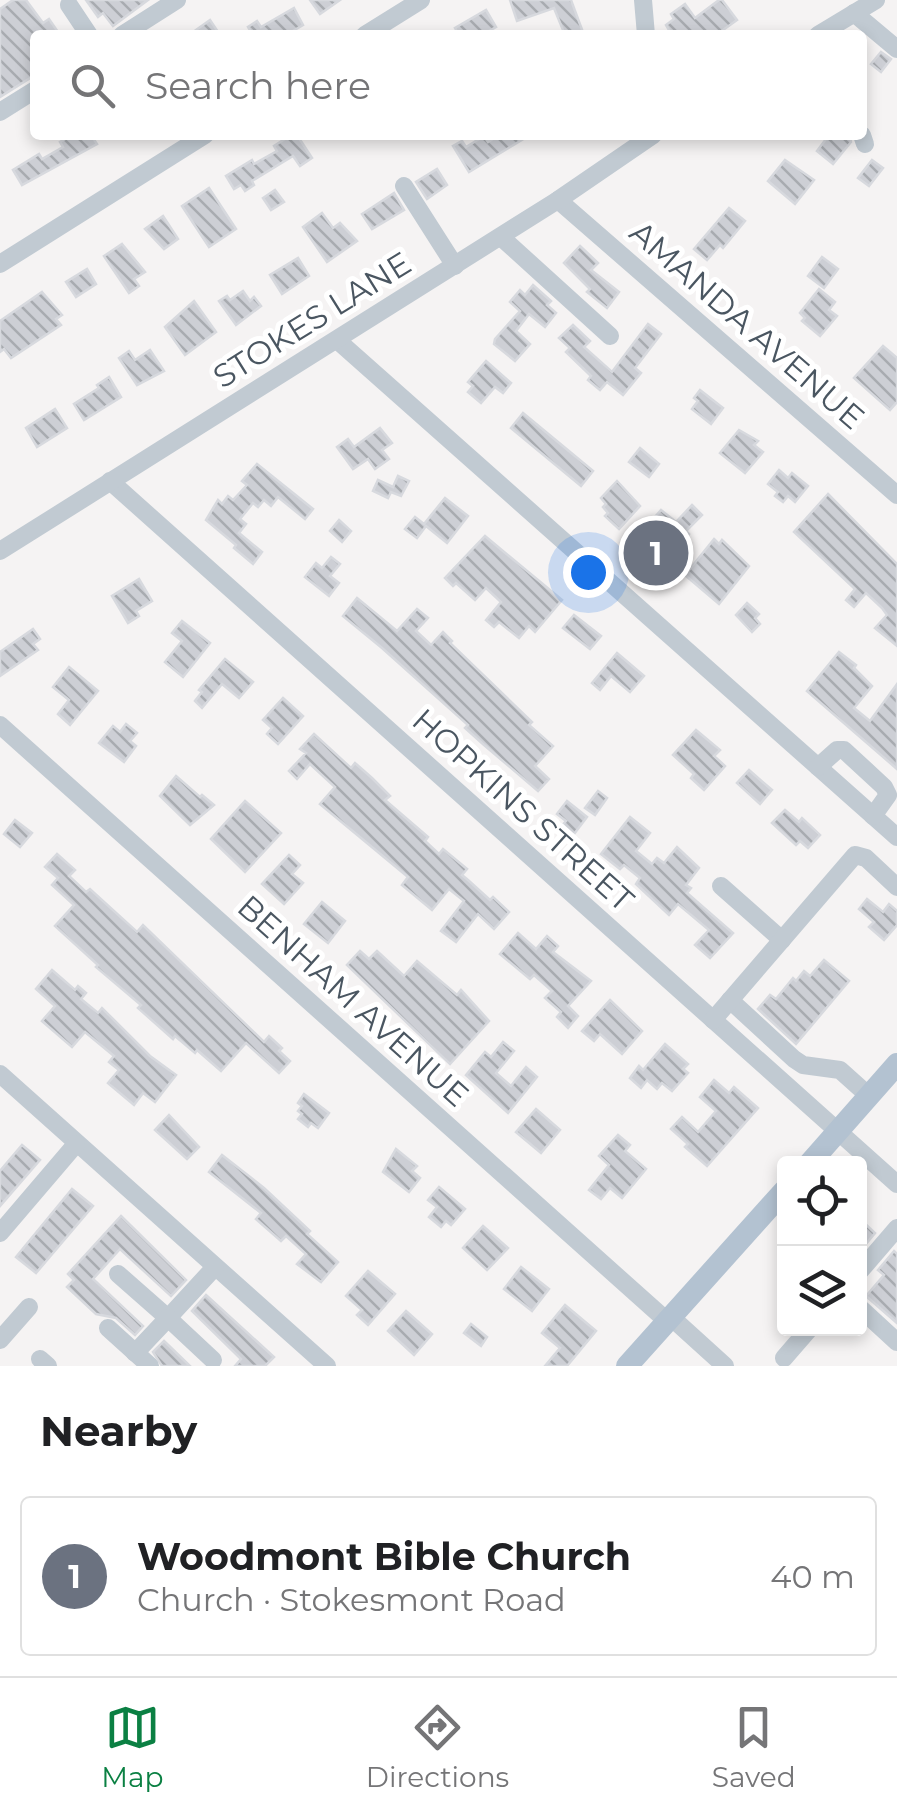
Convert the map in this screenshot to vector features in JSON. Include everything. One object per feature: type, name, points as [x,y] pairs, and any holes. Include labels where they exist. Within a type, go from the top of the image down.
[{"type":"main road","points":[[816,1156],[897,1064]]},
{"type":"main road","points":[[626,1366],[777,1199]]},
{"type":"street","points":[[130,30],[177,0]]},
{"type":"street","points":[[373,30],[421,0]]},
{"type":"street","points":[[643,0],[646,30]]},
{"type":"street","points":[[826,30],[876,0]]},
{"type":"street","points":[[70,5],[86,30]]},
{"type":"street","points":[[854,13],[897,50]]},
{"type":"street","points":[[0,112],[30,93]]},
{"type":"street","points":[[0,264],[197,140]]},
{"type":"street","name":"STOKES LANE","points":[[0,551],[455,266],[646,140]]},
{"type":"street","points":[[404,186],[455,266]]},
{"type":"street","name":"AMANDA AVENUE","points":[[558,200],[897,495]]},
{"type":"street","points":[[501,236],[610,336]]},
{"type":"street","points":[[337,340],[897,837]]},
{"type":"street","name":"HOPKINS STREET","points":[[110,481],[897,1184]]},
{"type":"street","name":"BENHAM AVENUE","points":[[0,724],[726,1366]]},
{"type":"street","points":[[818,767],[837,750],[844,750],[888,794],[874,816]]},
{"type":"street","points":[[713,1020],[855,855],[866,858],[897,886]]},
{"type":"street","points":[[722,886],[782,940]]},
{"type":"street","points":[[730,1000],[794,1059],[803,1065],[840,1070],[869,1096]]},
{"type":"street","points":[[0,1074],[326,1366]]},
{"type":"street","points":[[0,1233],[76,1144]]},
{"type":"street","points":[[867,1263],[897,1228]]},
{"type":"street","points":[[135,1353],[216,1267]]},
{"type":"street","points":[[118,1274],[213,1360]]},
{"type":"street","points":[[0,1340],[29,1307]]},
{"type":"street","points":[[867,1314],[897,1342]]},
{"type":"street","points":[[108,1328],[150,1366]]},
{"type":"street","points":[[784,1358],[803,1336]]},
{"type":"building","points":[[13,0],[26,0],[43,23],[49,19],[57,30],[30,30],[30,78],[0,97],[0,9]]},
{"type":"building","points":[[86,0],[148,0],[113,26],[103,13],[98,17]]},
{"type":"building","points":[[310,0],[340,0],[320,14]]},
{"type":"building","points":[[510,0],[571,0],[582,30],[563,30],[554,8],[517,21]]},
{"type":"building","points":[[722,0],[737,20],[723,30],[669,30],[666,25],[674,19],[671,14],[685,4],[695,18]]},
{"type":"building","points":[[294,8],[303,25],[294,30],[248,27],[257,21],[261,27]]},
{"type":"building","points":[[486,10],[496,27],[491,30],[455,28]]},
{"type":"building","points":[[210,20],[217,30],[196,30]]},
{"type":"building","points":[[881,52],[891,59],[881,72],[871,64]]},
{"type":"building","points":[[94,140],[97,144],[22,185],[13,170],[39,154],[42,159],[63,147],[60,142]]},
{"type":"building","points":[[283,140],[300,140],[312,158],[300,166],[293,156],[252,181],[254,185],[245,191],[241,185],[234,189],[226,176],[277,151],[274,146]]},
{"type":"building","points":[[477,140],[522,140],[469,172],[453,146],[462,141],[466,147]]},
{"type":"building","points":[[825,140],[851,140],[833,164],[817,151]]},
{"type":"building","points":[[785,160],[814,180],[795,204],[768,181]]},
{"type":"building","points":[[872,160],[883,168],[869,186],[858,178]]},
{"type":"building","points":[[437,169],[447,185],[427,199],[416,182]]},
{"type":"building","points":[[209,188],[236,229],[209,247],[182,206]]},
{"type":"building","points":[[275,190],[284,202],[271,210],[263,198]]},
{"type":"building","points":[[394,193],[404,210],[372,229],[362,214]]},
{"type":"building","points":[[729,208],[745,221],[723,248],[720,245],[707,260],[694,249]]},
{"type":"building","points":[[322,213],[333,228],[340,223],[357,241],[327,262],[303,227]]},
{"type":"building","points":[[163,216],[178,239],[164,249],[145,229]]},
{"type":"building","points":[[122,244],[145,272],[134,279],[139,286],[129,293],[104,256]]},
{"type":"building","points":[[580,246],[598,263],[591,270],[619,292],[607,308],[587,292],[590,289],[564,263]]},
{"type":"building","points":[[822,257],[838,269],[824,288],[808,276]]},
{"type":"building","points":[[298,258],[309,276],[282,294],[270,275]]},
{"type":"building","points":[[87,269],[96,284],[76,297],[66,282]]},
{"type":"building","points":[[533,285],[551,301],[547,305],[556,313],[545,327],[529,314],[516,331],[530,344],[515,361],[494,344],[495,339],[520,311],[510,302],[520,290],[525,295]]},
{"type":"building","points":[[819,289],[835,302],[829,310],[837,316],[820,336],[802,321],[805,318],[800,313]]},
{"type":"building","points":[[243,291],[250,301],[254,297],[261,306],[236,325],[219,301],[227,296],[230,300]]},
{"type":"building","points":[[42,292],[62,315],[56,319],[61,325],[11,358],[4,349],[0,352],[0,321]]},
{"type":"building","points":[[194,301],[216,332],[185,355],[165,327]]},
{"type":"building","points":[[648,324],[661,334],[635,368],[641,373],[623,395],[607,382],[600,390],[588,380],[591,376],[566,352],[570,348],[559,338],[573,325],[590,341],[584,347],[612,372]]},
{"type":"building","points":[[883,346],[897,358],[897,402],[890,410],[854,378]]},
{"type":"building","points":[[150,350],[164,371],[137,385],[119,358],[129,351],[135,360]]},
{"type":"building","points":[[486,361],[511,383],[503,393],[495,387],[481,403],[468,392],[473,386],[468,382]]},
{"type":"building","points":[[109,377],[121,397],[84,420],[74,404]]},
{"type":"building","points":[[700,390],[723,408],[711,424],[692,409]]},
{"type":"building","points":[[55,409],[67,428],[37,447],[26,428]]},
{"type":"building","points":[[523,413],[593,471],[581,486],[511,428]]},
{"type":"building","points":[[380,428],[392,443],[382,450],[389,459],[375,469],[368,459],[353,469],[337,447],[348,439],[354,447]]},
{"type":"building","points":[[739,430],[758,441],[754,445],[763,452],[745,473],[720,453]]},
{"type":"building","points":[[640,448],[659,464],[649,477],[629,462]]},
{"type":"building","points":[[257,464],[313,509],[305,519],[278,497],[271,506],[264,500],[258,507],[253,503],[240,519],[246,524],[239,533],[262,552],[253,564],[206,520],[218,500],[222,504],[228,496],[233,500],[247,485],[242,481]]},
{"type":"building","points":[[779,470],[788,478],[792,473],[808,486],[795,502],[788,496],[783,502],[768,484]]},
{"type":"building","points":[[398,476],[409,481],[401,496],[391,492],[388,498],[373,491],[378,480],[393,487]]},
{"type":"building","points":[[617,481],[640,506],[619,529],[605,516],[606,504],[601,498]]},
{"type":"building","points":[[828,494],[897,564],[897,646],[875,628],[887,615],[882,608],[866,593],[854,607],[846,600],[855,589],[794,532]]},
{"type":"building","points":[[445,498],[468,516],[447,543],[426,526],[417,538],[405,529],[415,517],[424,524]]},
{"type":"building","points":[[692,505],[702,515],[669,558],[648,538],[654,532],[647,526],[661,510],[676,522]]},
{"type":"building","points":[[339,520],[351,531],[342,542],[330,531]]},
{"type":"building","points":[[485,536],[562,600],[535,632],[529,626],[519,638],[499,622],[494,627],[486,620],[501,602],[486,588],[475,600],[445,578]]},
{"type":"building","points":[[714,539],[719,544],[722,540],[749,566],[719,604],[685,575]]},
{"type":"building","points":[[331,557],[340,564],[330,576],[339,583],[329,596],[305,577],[316,563],[322,568]]},
{"type":"building","points":[[139,579],[152,601],[136,611],[139,616],[128,623],[112,596]]},
{"type":"building","points":[[357,598],[397,631],[417,609],[428,618],[416,631],[431,645],[443,632],[532,722],[529,725],[553,746],[535,766],[549,779],[538,791],[343,616]]},
{"type":"building","points":[[747,603],[759,614],[755,618],[760,624],[752,632],[736,615]]},
{"type":"building","points":[[574,615],[601,636],[590,649],[563,628]]},
{"type":"building","points":[[182,621],[210,643],[183,677],[165,662],[182,641],[172,633]]},
{"type":"building","points":[[33,629],[40,639],[33,644],[38,650],[0,676],[0,652]]},
{"type":"building","points":[[839,652],[856,665],[854,668],[872,686],[854,708],[870,721],[897,684],[897,769],[807,691]]},
{"type":"building","points":[[617,653],[644,676],[630,692],[611,676],[600,690],[592,683]]},
{"type":"building","points":[[225,659],[253,682],[239,698],[222,684],[202,708],[195,701],[202,692],[199,690]]},
{"type":"building","points":[[69,667],[98,691],[70,725],[58,714],[69,700],[53,687]]},
{"type":"building","points":[[283,698],[303,716],[278,744],[267,734],[272,728],[263,720]]},
{"type":"building","points":[[126,724],[137,733],[130,741],[136,746],[124,762],[99,743],[113,726],[120,732]]},
{"type":"building","points":[[696,730],[720,750],[714,756],[725,766],[704,790],[691,778],[694,774],[673,755]]},
{"type":"building","points":[[314,734],[351,768],[355,763],[372,778],[390,796],[385,800],[428,837],[425,841],[439,854],[443,849],[467,869],[462,875],[509,912],[494,929],[478,914],[456,942],[441,931],[464,901],[449,889],[432,910],[402,885],[408,877],[320,804],[335,787],[310,764],[297,779],[289,771],[306,753],[300,749]]},
{"type":"building","points":[[749,770],[772,790],[760,804],[737,783]]},
{"type":"building","points":[[176,776],[214,805],[190,825],[160,796]]},
{"type":"building","points":[[598,791],[607,798],[595,815],[585,808]]},
{"type":"building","points":[[245,801],[281,833],[245,872],[211,839]]},
{"type":"building","points":[[567,801],[587,817],[571,838],[559,829],[566,821],[557,814]]},
{"type":"building","points":[[785,810],[799,822],[802,818],[820,835],[808,848],[800,841],[796,845],[772,823]]},
{"type":"building","points":[[630,817],[650,833],[636,851],[652,864],[657,858],[664,863],[677,847],[699,868],[686,885],[691,888],[687,893],[733,933],[710,958],[695,945],[709,930],[678,904],[669,915],[636,884],[640,878],[601,854]]},
{"type":"building","points":[[15,820],[32,833],[20,847],[4,834]]},
{"type":"building","points":[[57,854],[75,870],[69,876],[86,892],[90,889],[137,932],[143,925],[264,1042],[269,1036],[282,1048],[279,1051],[290,1061],[279,1073],[246,1043],[221,1071],[197,1050],[195,1053],[175,1036],[173,1039],[96,967],[55,926],[74,905],[52,885],[58,878],[45,867]]},
{"type":"building","points":[[289,855],[300,865],[292,874],[303,883],[284,904],[262,884]]},
{"type":"building","points":[[867,899],[883,912],[889,904],[897,911],[897,925],[884,940],[869,927],[874,922],[859,909]]},
{"type":"building","points":[[322,902],[345,921],[328,943],[304,924]]},
{"type":"building","points":[[518,933],[536,949],[547,936],[558,946],[553,952],[591,981],[568,1006],[578,1016],[568,1028],[557,1017],[561,1012],[545,998],[552,991],[500,954]]},
{"type":"building","points":[[360,951],[369,959],[377,951],[404,976],[417,961],[457,995],[461,990],[489,1021],[450,1064],[347,965]]},
{"type":"building","points":[[824,960],[849,981],[796,1044],[758,1009],[770,995],[776,999],[804,971],[810,976]]},
{"type":"building","points":[[52,970],[75,990],[78,986],[86,993],[81,999],[98,1013],[102,1008],[150,1056],[176,1075],[155,1102],[143,1093],[134,1105],[108,1083],[119,1070],[109,1062],[114,1056],[85,1032],[72,1047],[42,1021],[55,1006],[36,989]]},
{"type":"building","points":[[610,1000],[642,1031],[622,1054],[600,1034],[594,1041],[582,1031]]},
{"type":"building","points":[[503,1042],[514,1051],[496,1073],[511,1086],[526,1067],[537,1077],[508,1113],[466,1075],[485,1052],[491,1057]]},
{"type":"building","points":[[665,1044],[688,1064],[683,1069],[688,1073],[672,1091],[662,1083],[657,1089],[647,1080],[641,1088],[630,1078],[639,1066],[643,1070]]},
{"type":"building","points":[[714,1080],[729,1093],[734,1087],[758,1108],[707,1166],[671,1129],[682,1117],[698,1132],[716,1111],[700,1097]]},
{"type":"building","points":[[304,1094],[329,1113],[318,1128],[311,1123],[308,1127],[298,1119],[302,1106],[298,1103]]},
{"type":"building","points":[[536,1109],[560,1130],[541,1153],[516,1132]]},
{"type":"building","points":[[169,1115],[199,1147],[187,1159],[155,1130]]},
{"type":"building","points":[[618,1135],[630,1145],[625,1151],[646,1169],[622,1198],[610,1188],[601,1199],[589,1190],[609,1165],[599,1156]]},
{"type":"building","points":[[22,1145],[40,1160],[0,1206],[0,1171]]},
{"type":"building","points":[[396,1149],[417,1166],[412,1171],[420,1178],[409,1192],[383,1172]]},
{"type":"building","points":[[222,1155],[264,1188],[338,1262],[321,1282],[297,1264],[306,1254],[286,1236],[281,1241],[256,1219],[261,1213],[209,1172]]},
{"type":"building","points":[[439,1187],[465,1209],[451,1225],[446,1221],[441,1227],[429,1217],[437,1207],[428,1200]]},
{"type":"building","points":[[72,1189],[93,1206],[36,1273],[16,1257]]},
{"type":"building","points":[[121,1216],[186,1280],[171,1296],[120,1249],[93,1279],[143,1326],[135,1335],[116,1318],[96,1314],[67,1287],[74,1280],[68,1274]]},
{"type":"building","points":[[483,1226],[508,1248],[487,1270],[463,1248]]},
{"type":"building","points":[[867,1226],[875,1233],[867,1243]]},
{"type":"building","points":[[894,1251],[897,1254],[897,1323],[867,1297],[884,1275],[878,1270]]},
{"type":"building","points":[[521,1267],[549,1289],[532,1311],[504,1289]]},
{"type":"building","points":[[368,1271],[395,1294],[368,1325],[357,1315],[362,1310],[346,1296]]},
{"type":"building","points":[[206,1295],[274,1357],[265,1366],[235,1366],[241,1359],[192,1311]]},
{"type":"building","points":[[565,1305],[596,1331],[567,1366],[545,1366],[560,1348],[542,1333]]},
{"type":"building","points":[[406,1311],[432,1334],[414,1355],[388,1331]]},
{"type":"building","points":[[471,1324],[487,1337],[481,1346],[464,1333]]},
{"type":"building","points":[[164,1341],[190,1366],[162,1366],[153,1352]]},
{"type":"place","name":"Woodmont Bible Church","points":[[656,553]]}]
